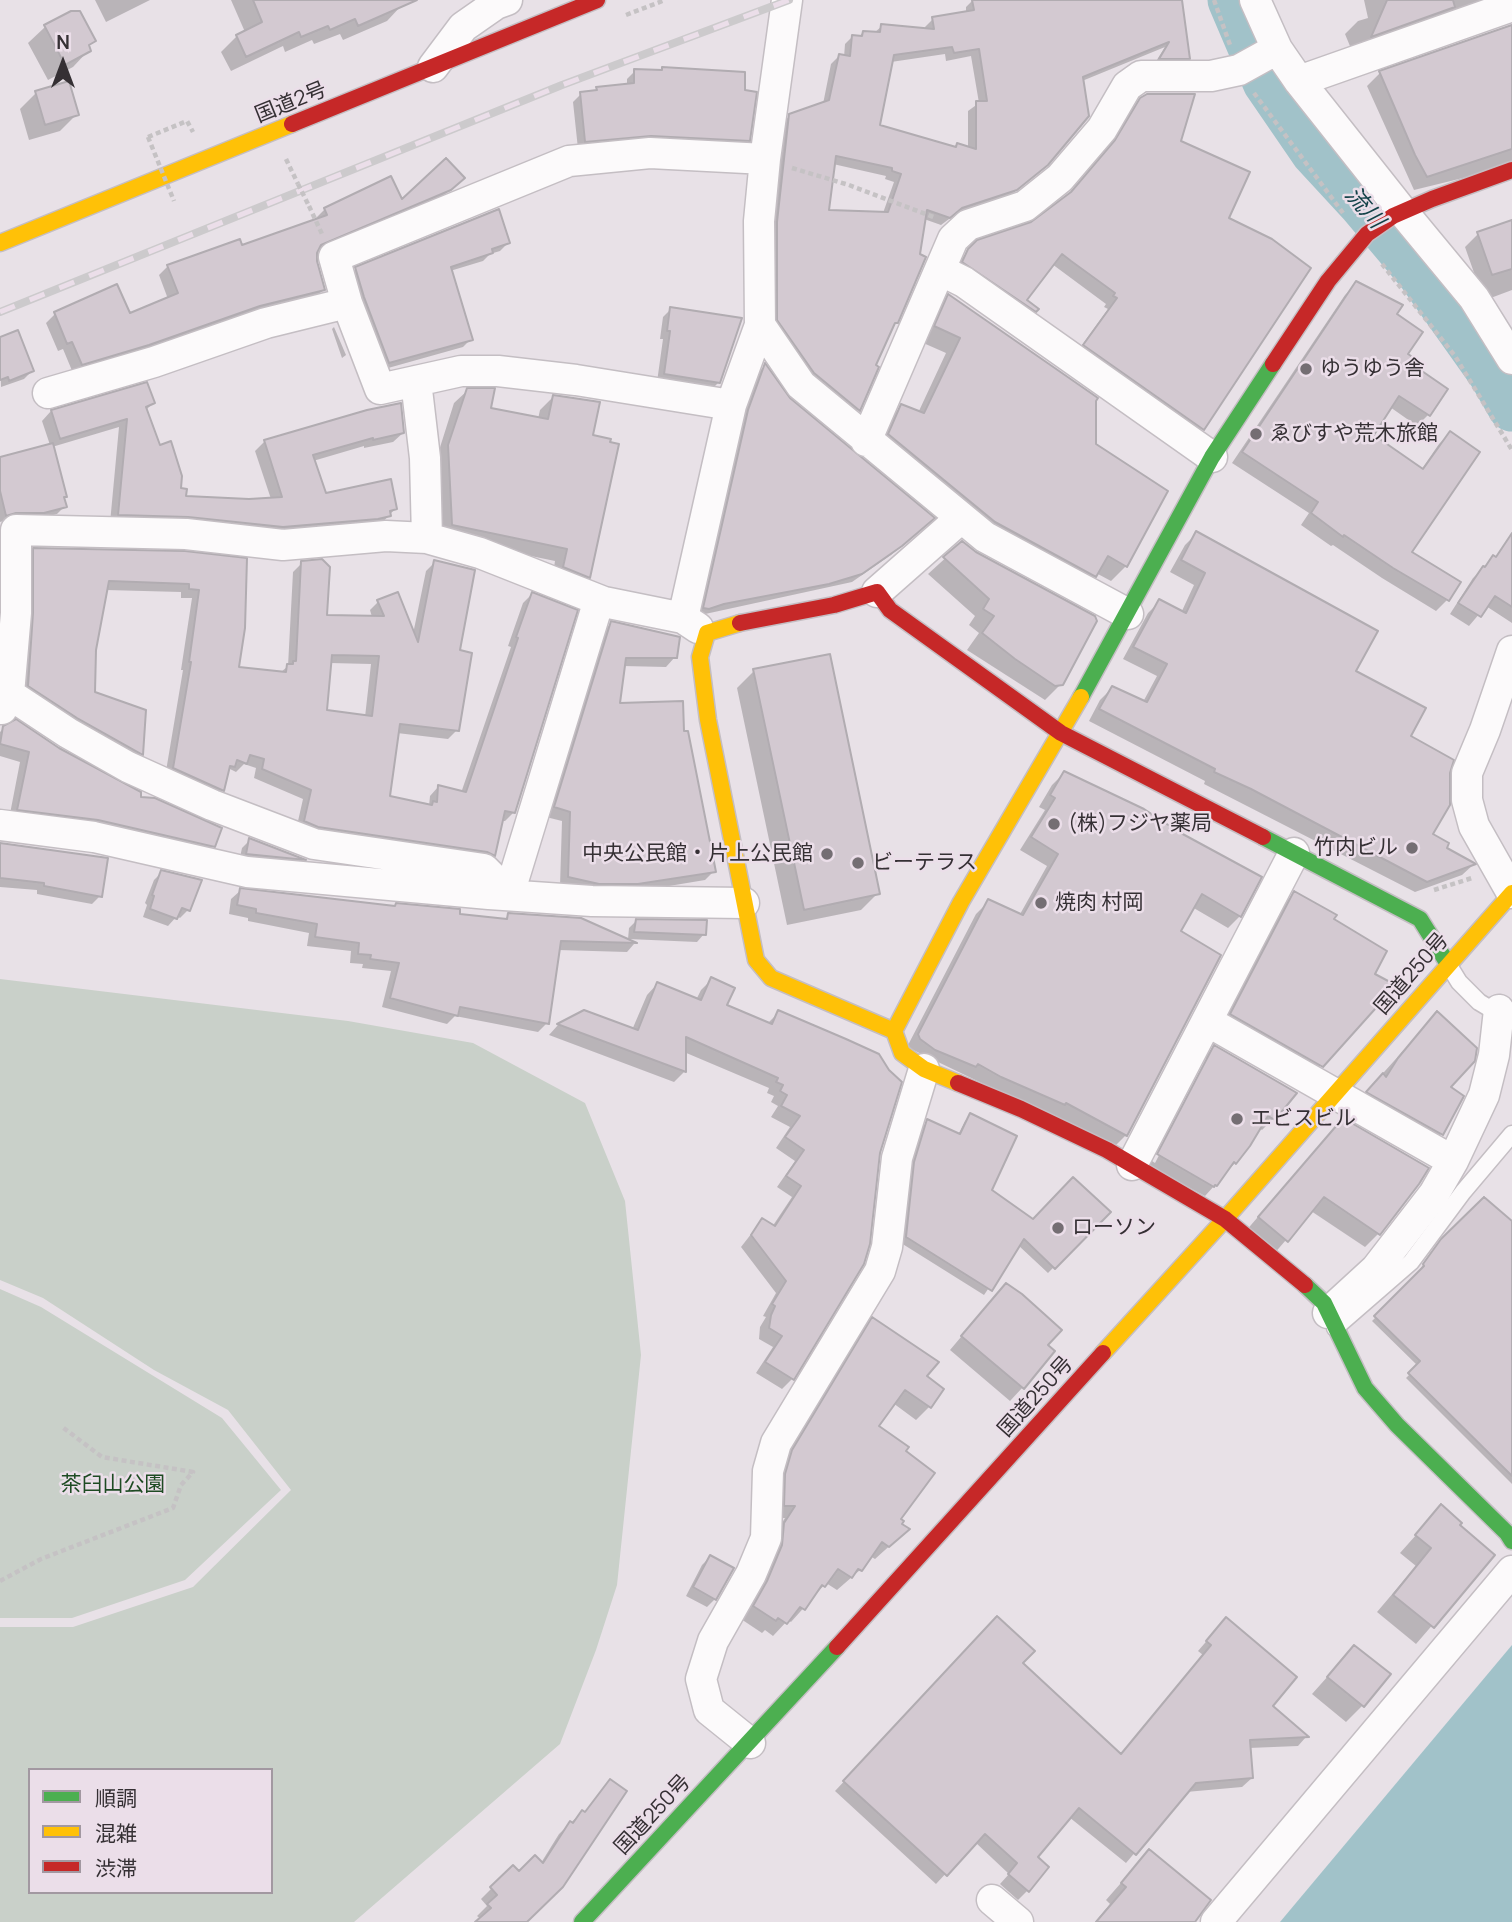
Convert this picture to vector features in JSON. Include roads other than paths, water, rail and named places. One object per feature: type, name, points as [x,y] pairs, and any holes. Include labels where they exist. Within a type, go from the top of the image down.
[{"type":"main road","name":"国道2号","points":[[0,243],[597,0]]},
{"type":"main road","points":[[1512,170],[1398,214],[1367,234],[1328,281],[1212,457],[1061,733],[961,902],[894,1031],[902,1054],[924,1069],[1021,1109],[1132,1165],[1225,1219],[1317,1294],[1366,1388],[1397,1425],[1507,1532],[1512,1541]]},
{"type":"main road","points":[[894,1031],[771,978],[756,960],[708,720],[695,626],[728,625],[834,605],[877,592],[890,610],[1061,733],[1420,919],[1448,964]]},
{"type":"main road","name":"国道250号","points":[[582,1922],[750,1743],[1225,1219],[1512,893]]},
{"type":"street","points":[[432,67],[463,27],[496,4],[507,0]]},
{"type":"street","points":[[509,894],[484,869],[314,844],[212,805],[116,760],[3,699],[16,613],[16,530],[186,534],[283,545],[386,536],[427,538],[480,553],[599,600],[695,626],[730,405],[760,325],[759,221],[787,0]]},
{"type":"street","points":[[1255,0],[1263,58],[1299,81],[1398,214],[1474,298],[1512,359]]},
{"type":"street","points":[[1299,81],[1512,6]]},
{"type":"street","points":[[866,441],[953,239],[968,225],[1025,206],[1059,178],[1102,129],[1128,86],[1141,76],[1211,76],[1263,58]]},
{"type":"street","points":[[730,405],[576,380],[498,371],[461,371],[380,389],[347,303],[334,257],[569,161],[650,153],[765,159]]},
{"type":"street","points":[[940,270],[964,282],[1212,457]]},
{"type":"street","points":[[48,393],[154,362],[266,323],[347,303]]},
{"type":"street","points":[[760,325],[801,385],[985,537],[1128,614]]},
{"type":"street","points":[[416,380],[425,458],[427,538]]},
{"type":"street","points":[[877,592],[961,518]]},
{"type":"street","points":[[509,894],[599,600]]},
{"type":"street","points":[[1512,651],[1467,773],[1467,800],[1474,826],[1512,893]]},
{"type":"street","points":[[0,825],[94,837],[247,872],[592,901],[744,903]]},
{"type":"street","points":[[1132,1165],[1294,853]]},
{"type":"street","points":[[1332,1320],[1376,1269],[1434,1194],[1453,1161],[1484,1095],[1505,1008]]},
{"type":"street","points":[[1207,1021],[1453,1161]]},
{"type":"street","points":[[750,1743],[709,1710],[701,1679],[713,1642],[751,1574],[766,1538],[768,1471],[776,1443],[880,1271],[887,1247],[897,1158],[924,1069]]},
{"type":"street","points":[[1216,1922],[1512,1571]]},
{"type":"street","points":[[992,1900],[1018,1922]]},
{"type":"lane","points":[[1448,964],[1459,982],[1479,1002],[1489,1008],[1505,1008]]},
{"type":"lane","points":[[1332,1320],[1411,1262],[1463,1192],[1512,1134]]},
{"type":"water","points":[[1512,1645],[1512,1922],[1280,1922]]},
{"type":"waterway","name":"流川","points":[[1232,0],[1267,82],[1315,152],[1422,274],[1493,374],[1512,407]]},
{"type":"railway","points":[[0,312],[562,85],[789,0]]},
{"type":"place","name":"ゆうゆう舎","points":[[1306,369]]},
{"type":"place","name":"ゑびすや荒木旅館","points":[[1256,434]]},
{"type":"place","name":"(株)フジヤ薬局","points":[[1054,824]]},
{"type":"place","name":"竹内ビル","points":[[1412,848]]},
{"type":"place","name":"中央公民館・片上公民館","points":[[827,854]]},
{"type":"place","name":"ビーテラス","points":[[858,863]]},
{"type":"place","name":"焼肉 村岡","points":[[1041,903]]},
{"type":"place","name":"エビスビル","points":[[1237,1119]]},
{"type":"place","name":"ローソン","points":[[1058,1228]]},
{"type":"park label","name":"茶臼山公園","points":[[113,1485]]}]
